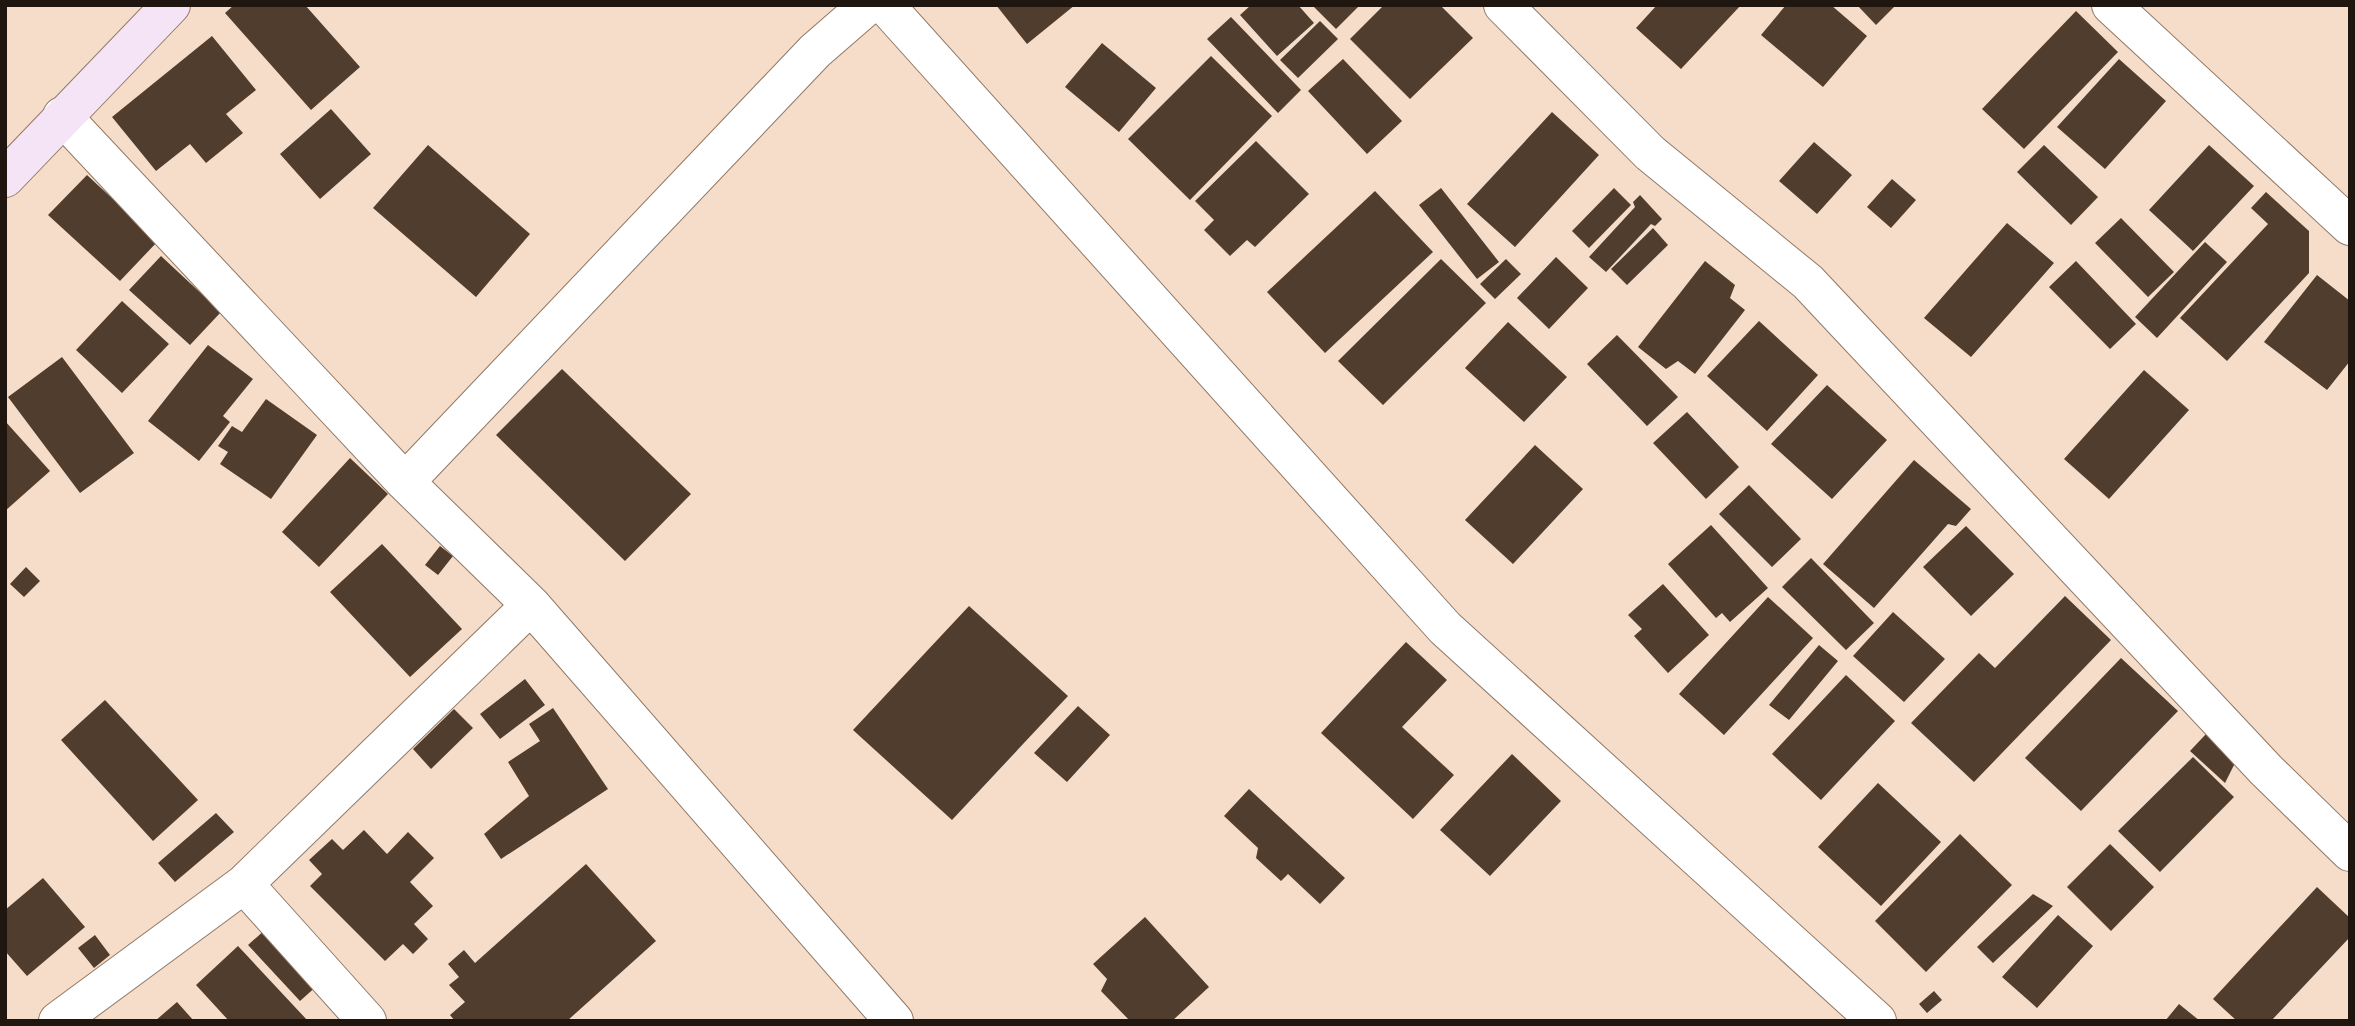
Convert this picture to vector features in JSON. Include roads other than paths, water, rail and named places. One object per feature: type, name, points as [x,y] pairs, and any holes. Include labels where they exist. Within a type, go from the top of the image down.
[{"type":"main road","points":[[5,178],[171,5]]},
{"type":"street","points":[[405,482],[815,51],[868,5]]},
{"type":"street","points":[[885,5],[1445,628],[1877,1021]]},
{"type":"street","points":[[1503,5],[1650,153],[1808,282],[2266,770],[2350,852]]},
{"type":"street","points":[[2111,5],[2350,226]]},
{"type":"street","points":[[62,116],[405,482],[531,605],[894,1021]]},
{"type":"street","points":[[58,1021],[244,884],[531,605]]},
{"type":"street","points":[[244,884],[368,1021]]}]
